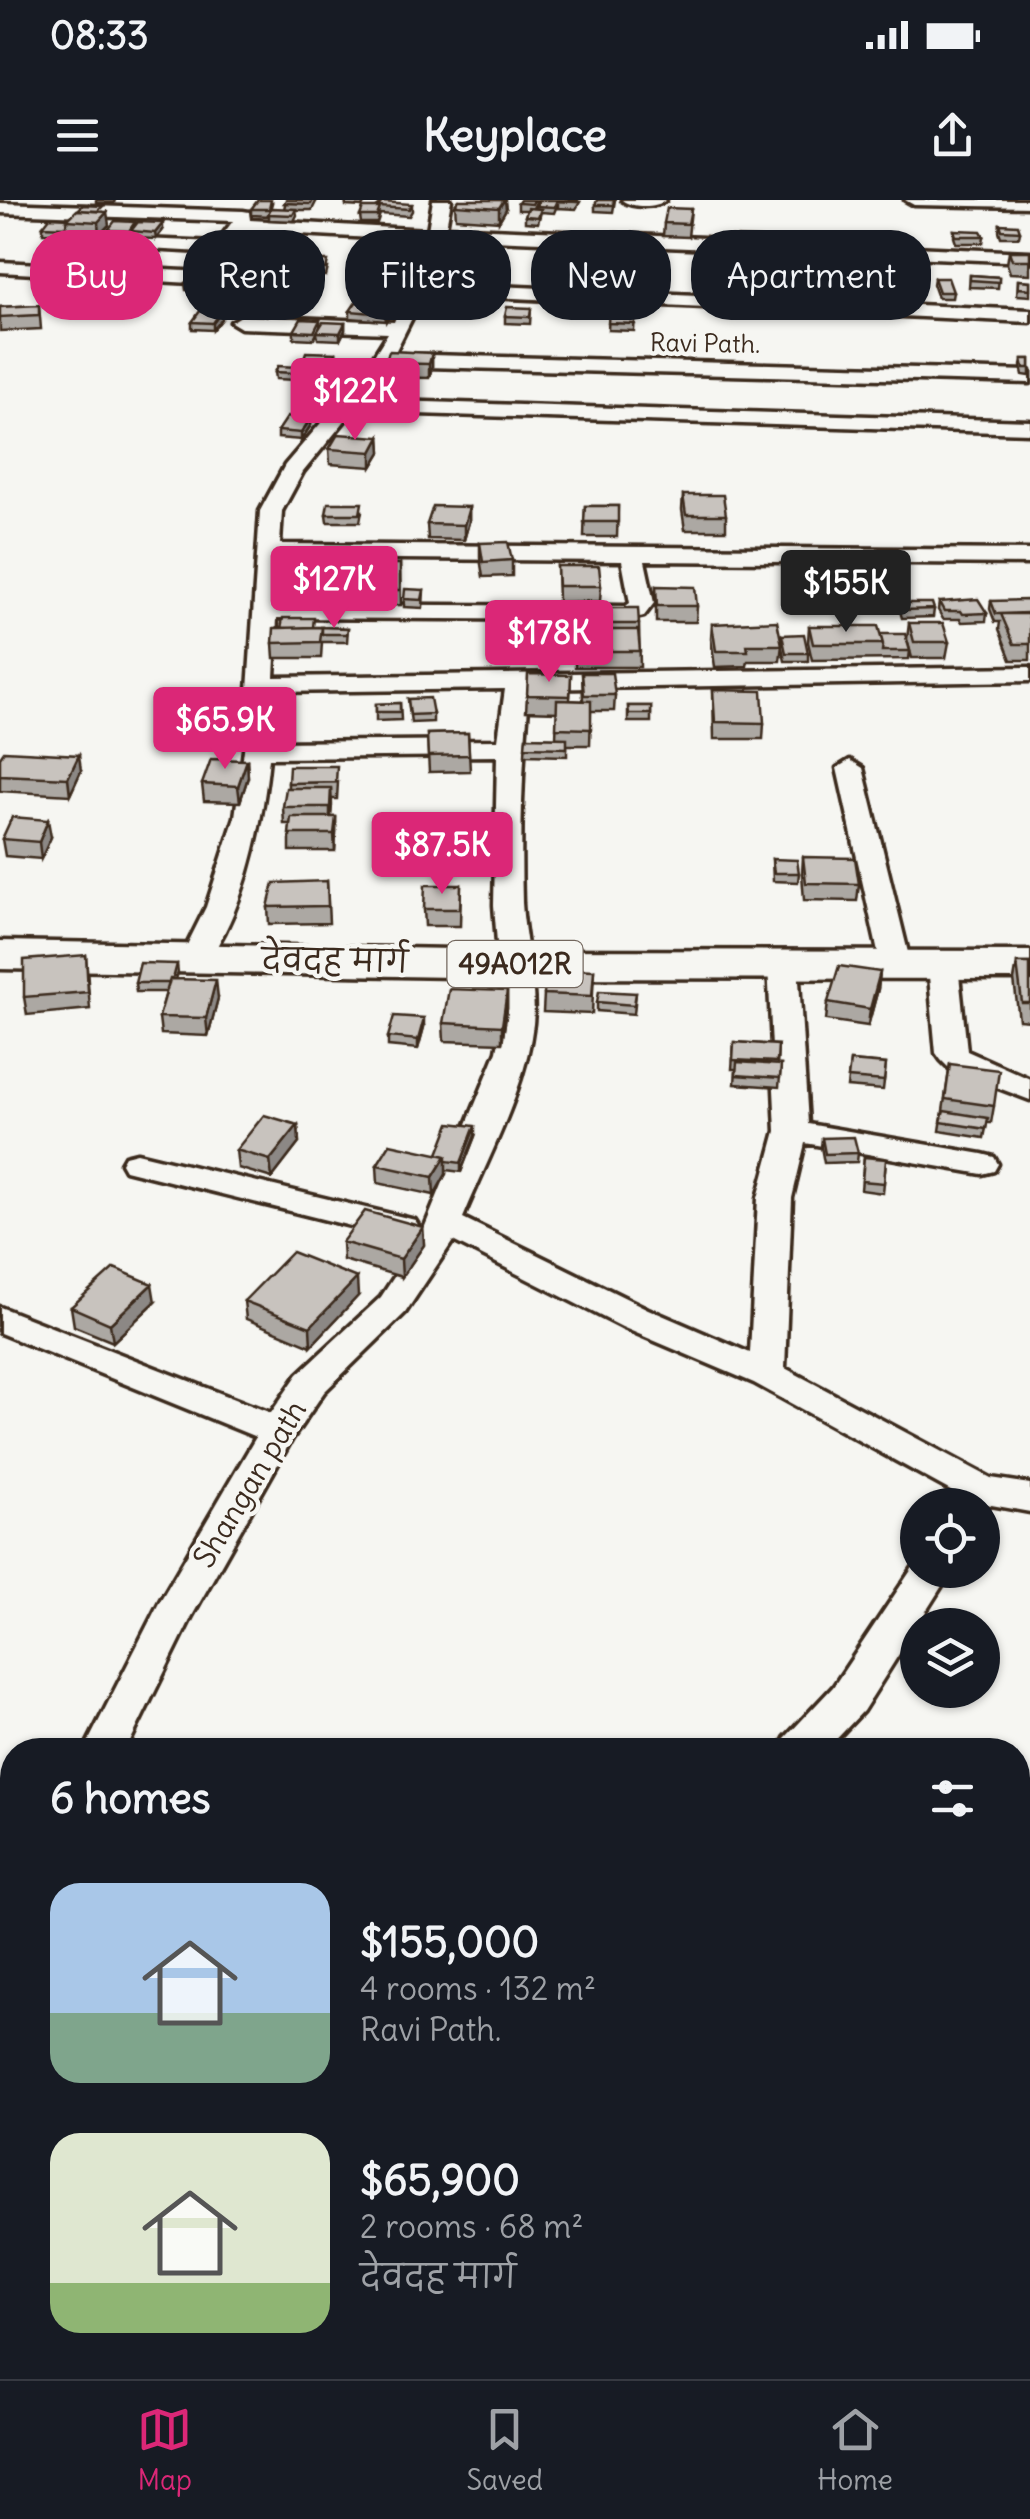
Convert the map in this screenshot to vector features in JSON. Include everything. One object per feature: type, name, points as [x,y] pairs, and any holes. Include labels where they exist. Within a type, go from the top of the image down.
[{"type":"main road","name":"देवदह मार्ग","points":[[3,953],[510,964],[1030,964]]},
{"type":"street","points":[[438,230],[442,200]]},
{"type":"street","points":[[632,200],[657,200]]},
{"type":"street","points":[[914,200],[1030,202]]},
{"type":"street","points":[[0,208],[244,216],[222,248],[163,245]]},
{"type":"street","points":[[240,225],[349,230]]},
{"type":"street","points":[[511,237],[1030,257]]},
{"type":"street","points":[[0,267],[183,277]]},
{"type":"street","points":[[511,292],[1030,316]]},
{"type":"street","points":[[195,959],[220,907],[250,817],[271,512],[279,493],[312,445],[369,379],[404,320]]},
{"type":"street","points":[[241,322],[401,328]]},
{"type":"street","name":"Ravi Path.","points":[[378,360],[1030,377]]},
{"type":"street","points":[[347,406],[1030,427]]},
{"type":"street","points":[[268,551],[1030,558]]},
{"type":"street","points":[[264,611],[626,613],[636,611],[642,602],[632,552]]},
{"type":"street","points":[[260,685],[1030,674]]},
{"type":"street","name":"Shangan path","points":[[111,1738],[174,1612],[278,1431],[311,1382],[393,1305],[442,1230],[513,1051],[518,990],[510,964],[507,854],[510,748],[518,684]]},
{"type":"street","points":[[257,750],[510,748]]},
{"type":"street","points":[[850,768],[896,965]]},
{"type":"street","points":[[767,1374],[775,1198],[792,1131],[783,964]]},
{"type":"street","points":[[943,966],[952,1053],[962,1063],[1030,1090]]},
{"type":"street","points":[[792,1131],[982,1164]]},
{"type":"street","points":[[137,1162],[442,1230],[767,1374],[962,1488]]},
{"type":"street","points":[[0,1319],[278,1431]]},
{"type":"street","points":[[1000,1498],[1030,1498]]},
{"type":"street","points":[[811,1738],[848,1699],[920,1588]]},
{"type":"building","points":[[258,200],[271,200],[269,209],[251,209]]},
{"type":"building","points":[[313,200],[311,204],[284,203]]},
{"type":"building","points":[[459,200],[504,200],[499,208],[455,205]]},
{"type":"building","points":[[539,200],[557,200],[554,207],[536,206]]},
{"type":"building","points":[[597,200],[614,200],[613,205],[595,205]]},
{"type":"building","points":[[382,202],[412,204],[409,209],[378,207]]},
{"type":"building","points":[[83,205],[103,206],[98,211],[78,210]]},
{"type":"building","points":[[271,208],[296,209],[293,215],[268,214]]},
{"type":"building","points":[[363,208],[380,208],[377,216],[360,216]]},
{"type":"building","points":[[528,208],[541,209],[538,217],[525,216]]},
{"type":"building","points":[[667,208],[691,209],[688,224],[664,223]]},
{"type":"building","points":[[77,210],[107,212],[98,222],[67,220]]},
{"type":"building","points":[[50,217],[69,218],[65,227],[43,226]]},
{"type":"building","points":[[115,221],[135,222],[130,230],[108,230]]},
{"type":"building","points":[[138,222],[163,223],[157,230],[132,230]]},
{"type":"building","points":[[1000,224],[1018,225],[1020,231],[1002,230]]},
{"type":"building","points":[[954,230],[981,231],[984,236],[956,236]]},
{"type":"building","points":[[1009,251],[1030,251],[1030,260],[1012,260]]},
{"type":"building","points":[[970,275],[999,277],[999,282],[970,280]]},
{"type":"building","points":[[934,278],[948,278],[953,292],[939,292]]},
{"type":"building","points":[[1018,280],[1030,281],[1030,289],[1018,288]]},
{"type":"building","points":[[30,305],[30,315],[0,317],[0,307]]},
{"type":"building","points":[[511,307],[531,308],[530,317],[511,316]]},
{"type":"building","points":[[300,320],[320,320],[314,332],[294,331]]},
{"type":"building","points":[[608,320],[635,320],[635,324],[608,323]]},
{"type":"building","points":[[323,322],[345,323],[340,333],[317,332]]},
{"type":"building","points":[[389,351],[432,353],[429,364],[385,363]]},
{"type":"building","points":[[306,352],[336,353],[332,366],[301,366]]},
{"type":"building","points":[[1022,359],[1030,359],[1030,368],[1024,368]]},
{"type":"building","points":[[278,366],[298,367],[295,373],[275,372]]},
{"type":"building","points":[[288,416],[311,418],[301,433],[278,431]]},
{"type":"building","points":[[338,434],[380,437],[372,452],[329,449]]},
{"type":"building","points":[[683,495],[723,495],[726,515],[686,515]]},
{"type":"building","points":[[328,503],[362,503],[360,514],[326,514]]},
{"type":"building","points":[[433,506],[469,507],[464,525],[427,524]]},
{"type":"building","points":[[585,506],[618,506],[618,522],[584,522]]},
{"type":"building","points":[[508,542],[512,560],[483,562],[480,543]]},
{"type":"building","points":[[330,559],[329,572],[302,572],[304,560]]},
{"type":"building","points":[[367,564],[400,564],[400,590],[366,590]]},
{"type":"building","points":[[557,566],[599,566],[601,586],[558,586]]},
{"type":"building","points":[[656,586],[695,587],[697,606],[657,606]]},
{"type":"building","points":[[405,589],[424,590],[422,600],[404,599]]},
{"type":"building","points":[[978,599],[987,613],[944,611],[939,602]]},
{"type":"building","points":[[1028,600],[1030,614],[996,614],[991,601]]},
{"type":"building","points":[[900,603],[932,603],[934,609],[903,610]]},
{"type":"building","points":[[513,607],[549,608],[548,626],[511,625]]},
{"type":"building","points":[[600,608],[638,608],[639,624],[601,624]]},
{"type":"building","points":[[1027,613],[1030,644],[1014,644],[1001,614]]},
{"type":"building","points":[[283,618],[314,618],[313,627],[281,628]]},
{"type":"building","points":[[777,621],[782,645],[747,645],[748,651],[716,651],[712,624]]},
{"type":"building","points":[[909,623],[943,623],[949,642],[914,642]]},
{"type":"building","points":[[809,626],[878,626],[883,644],[813,644]]},
{"type":"building","points":[[322,627],[348,628],[347,634],[322,634]]},
{"type":"building","points":[[322,627],[320,642],[273,643],[274,628]]},
{"type":"building","points":[[508,628],[553,629],[552,646],[508,646]]},
{"type":"building","points":[[575,630],[638,630],[640,651],[576,651]]},
{"type":"building","points":[[804,634],[808,653],[786,653],[782,635]]},
{"type":"building","points":[[880,634],[905,634],[910,651],[882,651]]},
{"type":"building","points":[[582,673],[612,673],[615,695],[584,695]]},
{"type":"building","points":[[528,674],[571,675],[570,696],[527,695]]},
{"type":"building","points":[[713,690],[762,691],[764,723],[715,722]]},
{"type":"building","points":[[430,698],[433,714],[410,715],[408,699]]},
{"type":"building","points":[[557,700],[591,701],[591,729],[556,728]]},
{"type":"building","points":[[400,703],[400,712],[376,712],[376,704]]},
{"type":"building","points":[[628,706],[651,706],[651,714],[629,714]]},
{"type":"building","points":[[468,733],[469,755],[428,756],[427,734]]},
{"type":"building","points":[[526,737],[567,738],[567,748],[525,747]]},
{"type":"building","points":[[4,751],[79,755],[68,778],[0,775]]},
{"type":"building","points":[[211,759],[247,760],[238,786],[202,784]]},
{"type":"building","points":[[289,766],[337,766],[336,782],[288,783]]},
{"type":"building","points":[[286,788],[331,788],[330,807],[283,807]]},
{"type":"building","points":[[12,817],[48,820],[39,842],[2,839]]},
{"type":"building","points":[[291,817],[336,817],[334,834],[289,834]]},
{"type":"building","points":[[803,857],[855,858],[859,884],[806,883]]},
{"type":"building","points":[[772,859],[797,860],[799,873],[774,873]]},
{"type":"building","points":[[327,881],[328,906],[268,907],[274,883]]},
{"type":"building","points":[[425,885],[461,885],[460,909],[424,909]]},
{"type":"building","points":[[86,955],[88,992],[24,997],[24,960]]},
{"type":"building","points":[[140,963],[177,964],[169,983],[135,983]]},
{"type":"building","points":[[1017,963],[1030,963],[1030,1003],[1022,1003]]},
{"type":"building","points":[[839,966],[880,972],[870,1009],[828,1002]]},
{"type":"building","points":[[546,968],[594,970],[592,996],[544,994]]},
{"type":"building","points":[[170,979],[216,980],[206,1018],[159,1017]]},
{"type":"building","points":[[449,989],[507,991],[502,1026],[443,1023]]},
{"type":"building","points":[[599,991],[636,993],[634,1005],[597,1002]]},
{"type":"building","points":[[394,1016],[424,1018],[418,1040],[388,1037]]},
{"type":"building","points":[[734,1042],[778,1045],[777,1062],[733,1060]]},
{"type":"building","points":[[850,1061],[886,1064],[884,1081],[848,1078]]},
{"type":"building","points":[[737,1062],[781,1065],[780,1078],[736,1075]]},
{"type":"building","points":[[950,1064],[999,1070],[994,1106],[945,1099]]},
{"type":"building","points":[[944,1111],[988,1118],[986,1129],[941,1122]]},
{"type":"building","points":[[264,1115],[298,1125],[270,1160],[236,1150]]},
{"type":"building","points":[[450,1123],[475,1126],[461,1163],[446,1161],[446,1156],[438,1154]]},
{"type":"building","points":[[854,1137],[858,1153],[825,1154],[822,1138]]},
{"type":"building","points":[[390,1144],[446,1156],[433,1177],[377,1165]]},
{"type":"building","points":[[864,1157],[886,1159],[884,1183],[862,1181]]},
{"type":"building","points":[[365,1211],[423,1227],[401,1259],[342,1242]]},
{"type":"building","points":[[292,1252],[357,1278],[310,1327],[244,1301]]},
{"type":"building","points":[[114,1268],[152,1284],[110,1324],[71,1307]]}]
